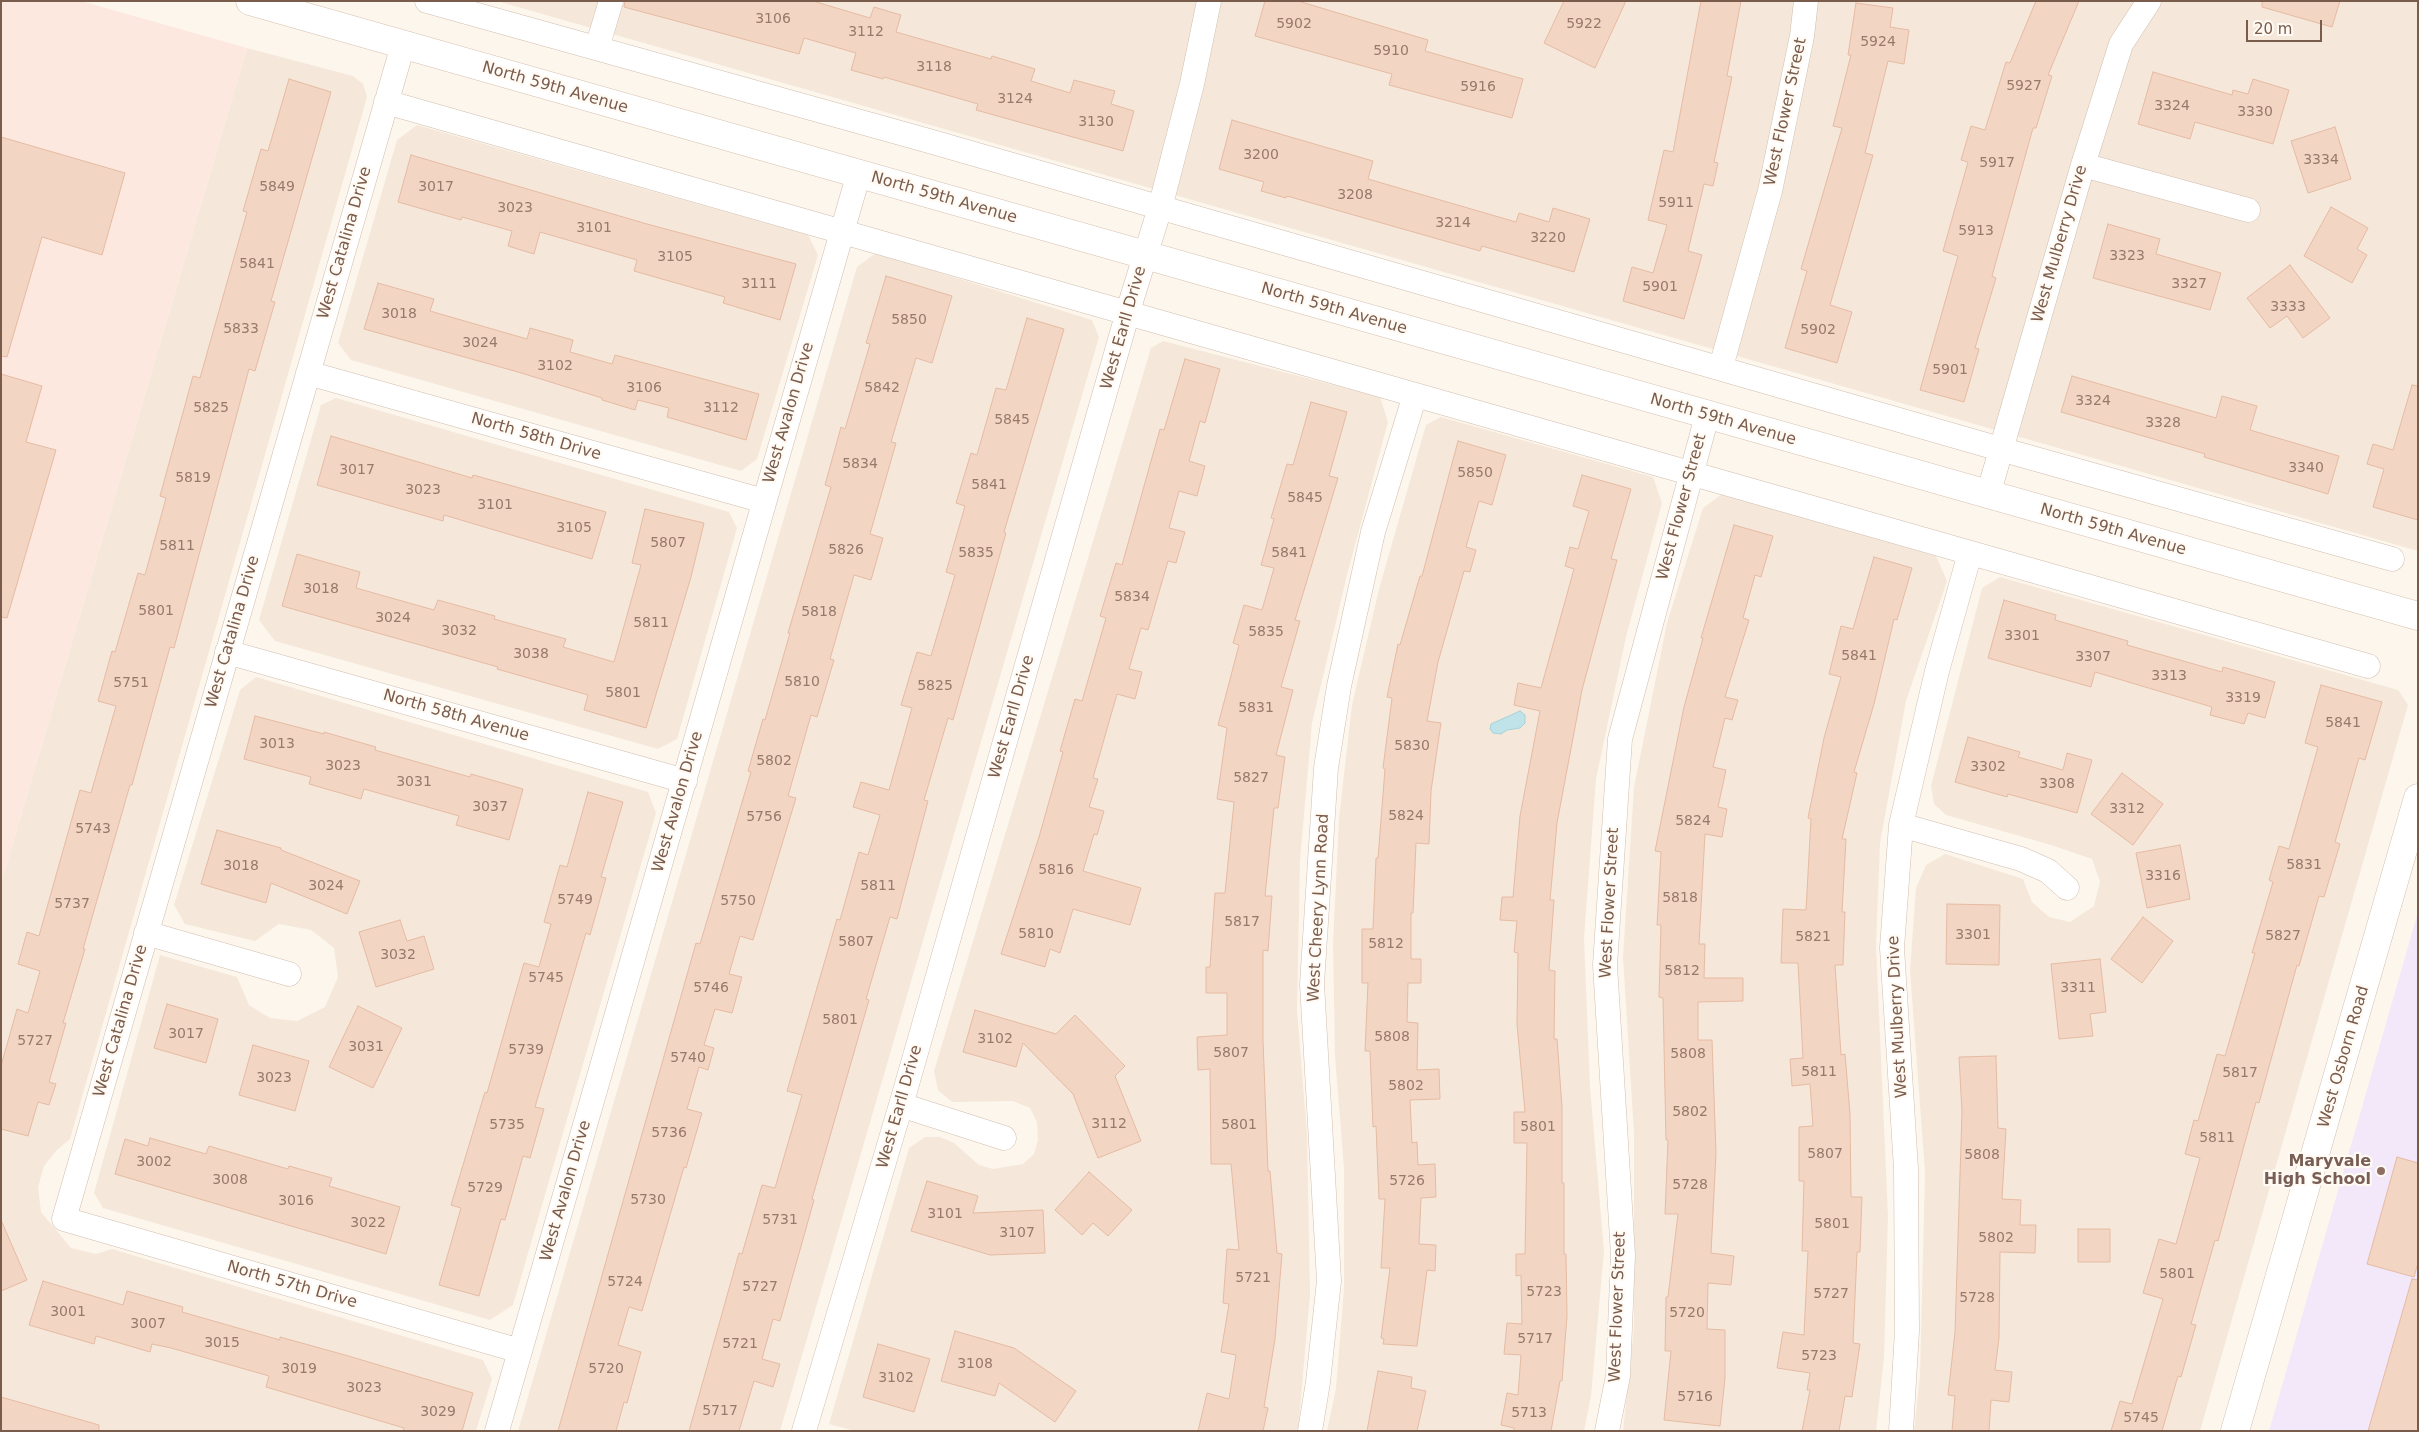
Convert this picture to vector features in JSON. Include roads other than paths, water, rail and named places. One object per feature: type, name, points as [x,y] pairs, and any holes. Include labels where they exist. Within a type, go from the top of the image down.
[{"type":"main road","name":"North 59th Avenue","points":[[250,1],[1707,416],[2418,616]]},
{"type":"main road","name":"West Osborn Road","points":[[2235,1431],[2418,798]]},
{"type":"street","points":[[427,1],[920,138],[1721,367],[2000,449],[2392,559]]},
{"type":"street","points":[[597,48],[610,1]]},
{"type":"street","name":"West Earll Drive","points":[[804,1431],[901,1106],[1128,313],[1160,208],[1192,84],[1209,1]]},
{"type":"street","name":"West Flower Street","points":[[1721,367],[1770,191],[1802,36],[1806,1]]},
{"type":"street","name":"West Mulberry Drive","points":[[1988,495],[2083,165],[2121,44],[2149,1]]},
{"type":"street","name":"West Catalina Drive","points":[[64,1219],[403,45]]},
{"type":"street","points":[[386,102],[2368,666]]},
{"type":"street","points":[[2083,165],[2248,210]]},
{"type":"street","name":"West Avalon Drive","points":[[497,1431],[858,173]]},
{"type":"street","name":"North 58th Drive","points":[[308,373],[764,501]]},
{"type":"street","name":"West Cheery Lynn Road","points":[[1310,1431],[1318,1382],[1329,1281],[1312,984],[1326,768],[1339,686],[1373,532],[1415,395]]},
{"type":"street","name":"West Flower Street","points":[[1607,1431],[1618,1376],[1623,1255],[1604,965],[1620,739],[1707,416]]},
{"type":"street","name":"West Mulberry Drive","points":[[1900,1431],[1907,1331],[1906,1169],[1892,948],[1901,825],[1937,672],[1970,552]]},
{"type":"street","name":"North 58th Avenue","points":[[227,652],[685,780]]},
{"type":"street","points":[[1901,825],[2021,859],[2048,872],[2067,888]]},
{"type":"street","points":[[146,933],[289,974]]},
{"type":"street","points":[[901,1106],[1004,1138]]},
{"type":"street","name":"North 57th Drive","points":[[64,1219],[520,1351]]},
{"type":"water","points":[[1520,711],[1525,715],[1525,723],[1520,728],[1507,730],[1501,734],[1493,733],[1490,729],[1491,724]]},
{"type":"place","name":"Maryvale High School","points":[[2381,1171]]}]
